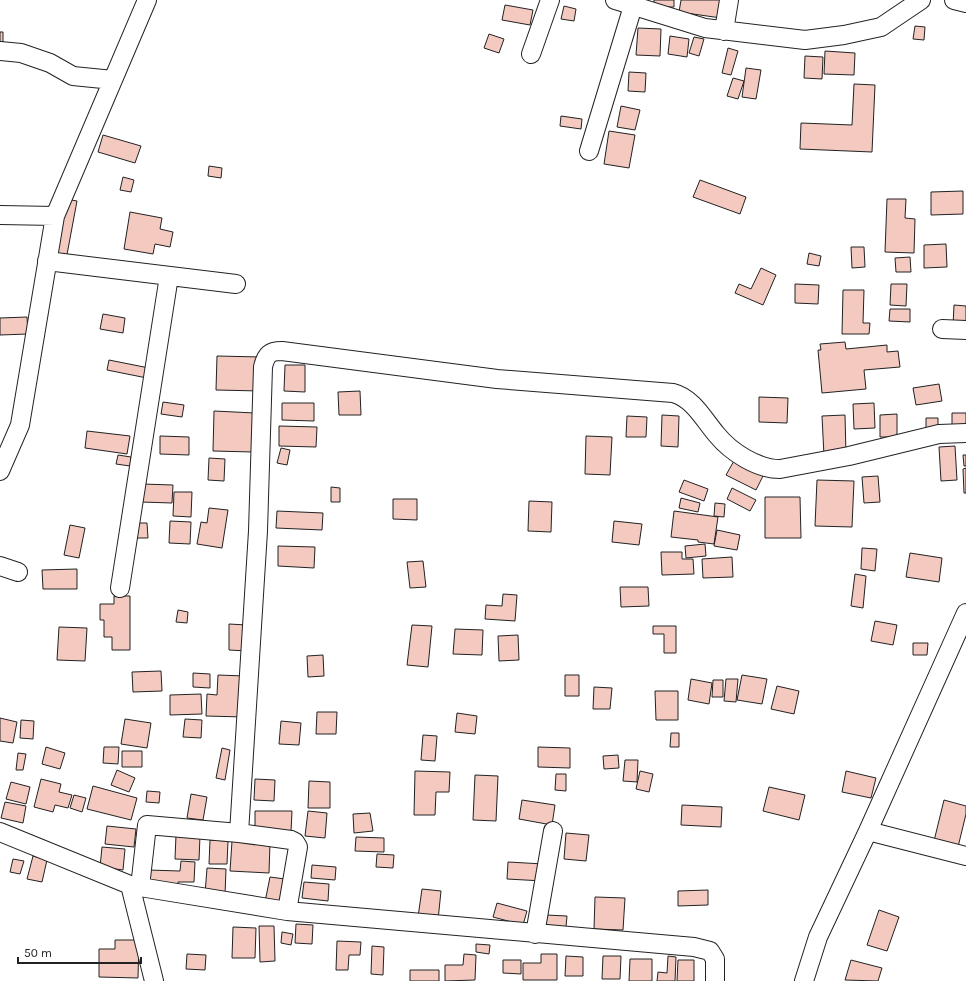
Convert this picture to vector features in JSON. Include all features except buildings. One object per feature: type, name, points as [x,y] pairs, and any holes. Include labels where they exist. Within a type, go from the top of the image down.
[{"type":"street","points":[[0,471],[20,426],[55,216],[147,0]]},
{"type":"street","points":[[531,54],[550,0]]},
{"type":"street","points":[[615,0],[706,28],[804,40],[844,35],[881,27],[921,0]]},
{"type":"street","points":[[724,30],[728,0]]},
{"type":"street","points":[[954,0],[966,3]]},
{"type":"street","points":[[589,151],[633,6]]},
{"type":"street","points":[[0,51],[22,52],[50,63],[74,76],[113,80]]},
{"type":"street","points":[[0,215],[55,216]]},
{"type":"street","points":[[48,261],[236,284]]},
{"type":"street","points":[[120,588],[169,276]]},
{"type":"street","points":[[942,329],[966,330]]},
{"type":"street","points":[[239,833],[258,531],[263,366],[264,360],[270,352],[282,350],[497,379],[673,393],[682,396],[692,405],[717,436],[730,447],[745,457],[765,467],[780,470],[849,456],[939,434],[966,433]]},
{"type":"street","points":[[0,566],[18,572]]},
{"type":"street","points":[[804,981],[818,937],[868,831],[966,613]]},
{"type":"street","points":[[154,981],[135,886],[146,824],[239,833],[291,840],[298,847],[287,911]]},
{"type":"street","points":[[535,934],[553,831]]},
{"type":"street","points":[[868,831],[966,856]]},
{"type":"street","points":[[0,832],[135,886],[287,911],[694,947],[710,951],[715,959],[715,981]]}]
